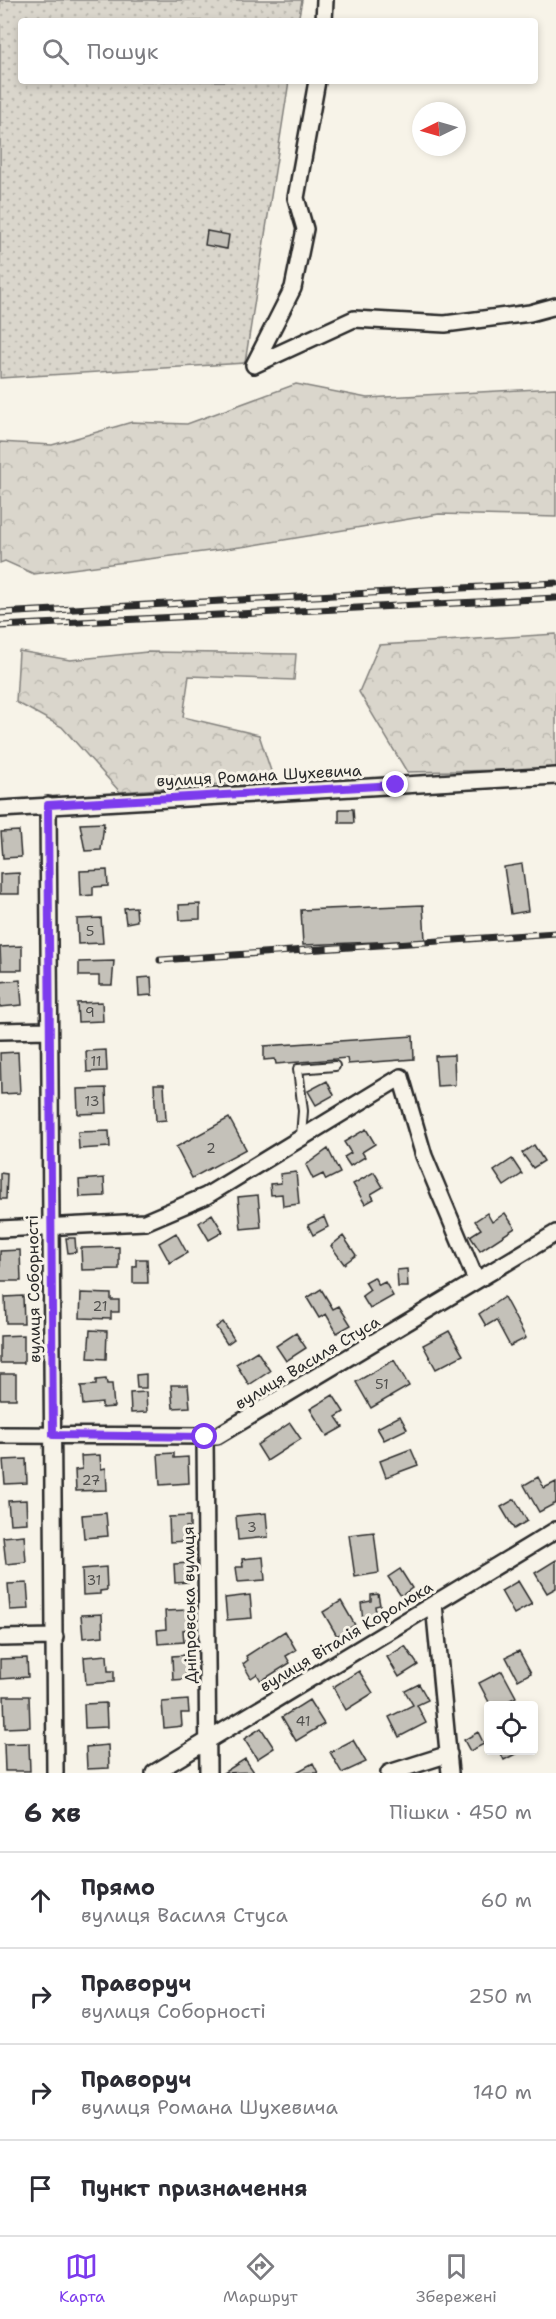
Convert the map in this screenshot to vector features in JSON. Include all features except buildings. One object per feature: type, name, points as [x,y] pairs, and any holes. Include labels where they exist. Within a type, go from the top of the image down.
[{"type":"street","points":[[324,0],[324,18]]},
{"type":"street","points":[[316,84],[296,198],[305,229],[293,288],[254,365],[354,319],[446,324],[556,306]]},
{"type":"street","name":"вулиця Романа Шухевича","points":[[0,809],[556,776]]},
{"type":"street","name":"вулиця Соборності","points":[[48,805],[55,1773]]},
{"type":"street","points":[[0,1031],[49,1030]]},
{"type":"street","points":[[0,1229],[145,1222],[206,1196],[401,1077],[424,1156],[476,1280]]},
{"type":"street","name":"вулиця Василя Стуса","points":[[0,1435],[205,1437],[228,1432],[556,1233]]},
{"type":"street","name":"Дніпровська вулиця","points":[[205,1437],[208,1773]]},
{"type":"street","name":"вулиця Віталія Королюка","points":[[154,1773],[556,1530]]},
{"type":"street","points":[[434,1604],[450,1773]]},
{"type":"street","points":[[0,1638],[55,1637]]},
{"type":"street","points":[[389,1773],[448,1754]]},
{"type":"lane","points":[[301,1138],[303,1111],[298,1069],[335,1066]]},
{"type":"green space","points":[[0,0],[302,0],[299,18],[18,18],[18,84],[289,84],[245,363],[0,378]]},
{"type":"green space","points":[[296,384],[367,398],[556,388],[556,517],[439,514],[248,546],[34,574],[5,561],[0,563],[0,442],[52,445],[132,422],[187,424]]},
{"type":"green space","points":[[556,634],[556,769],[407,772],[359,692],[379,645]]},
{"type":"green space","points":[[19,651],[70,660],[147,652],[296,654],[294,680],[189,676],[183,717],[259,735],[274,780],[120,792],[62,727],[16,702]]},
{"type":"railway","points":[[0,613],[556,583]]},
{"type":"railway","points":[[0,626],[556,598]]},
{"type":"railway","points":[[160,960],[556,933]]},
{"type":"route","points":[[205,1437],[53,1435],[48,805],[396,785]]}]
